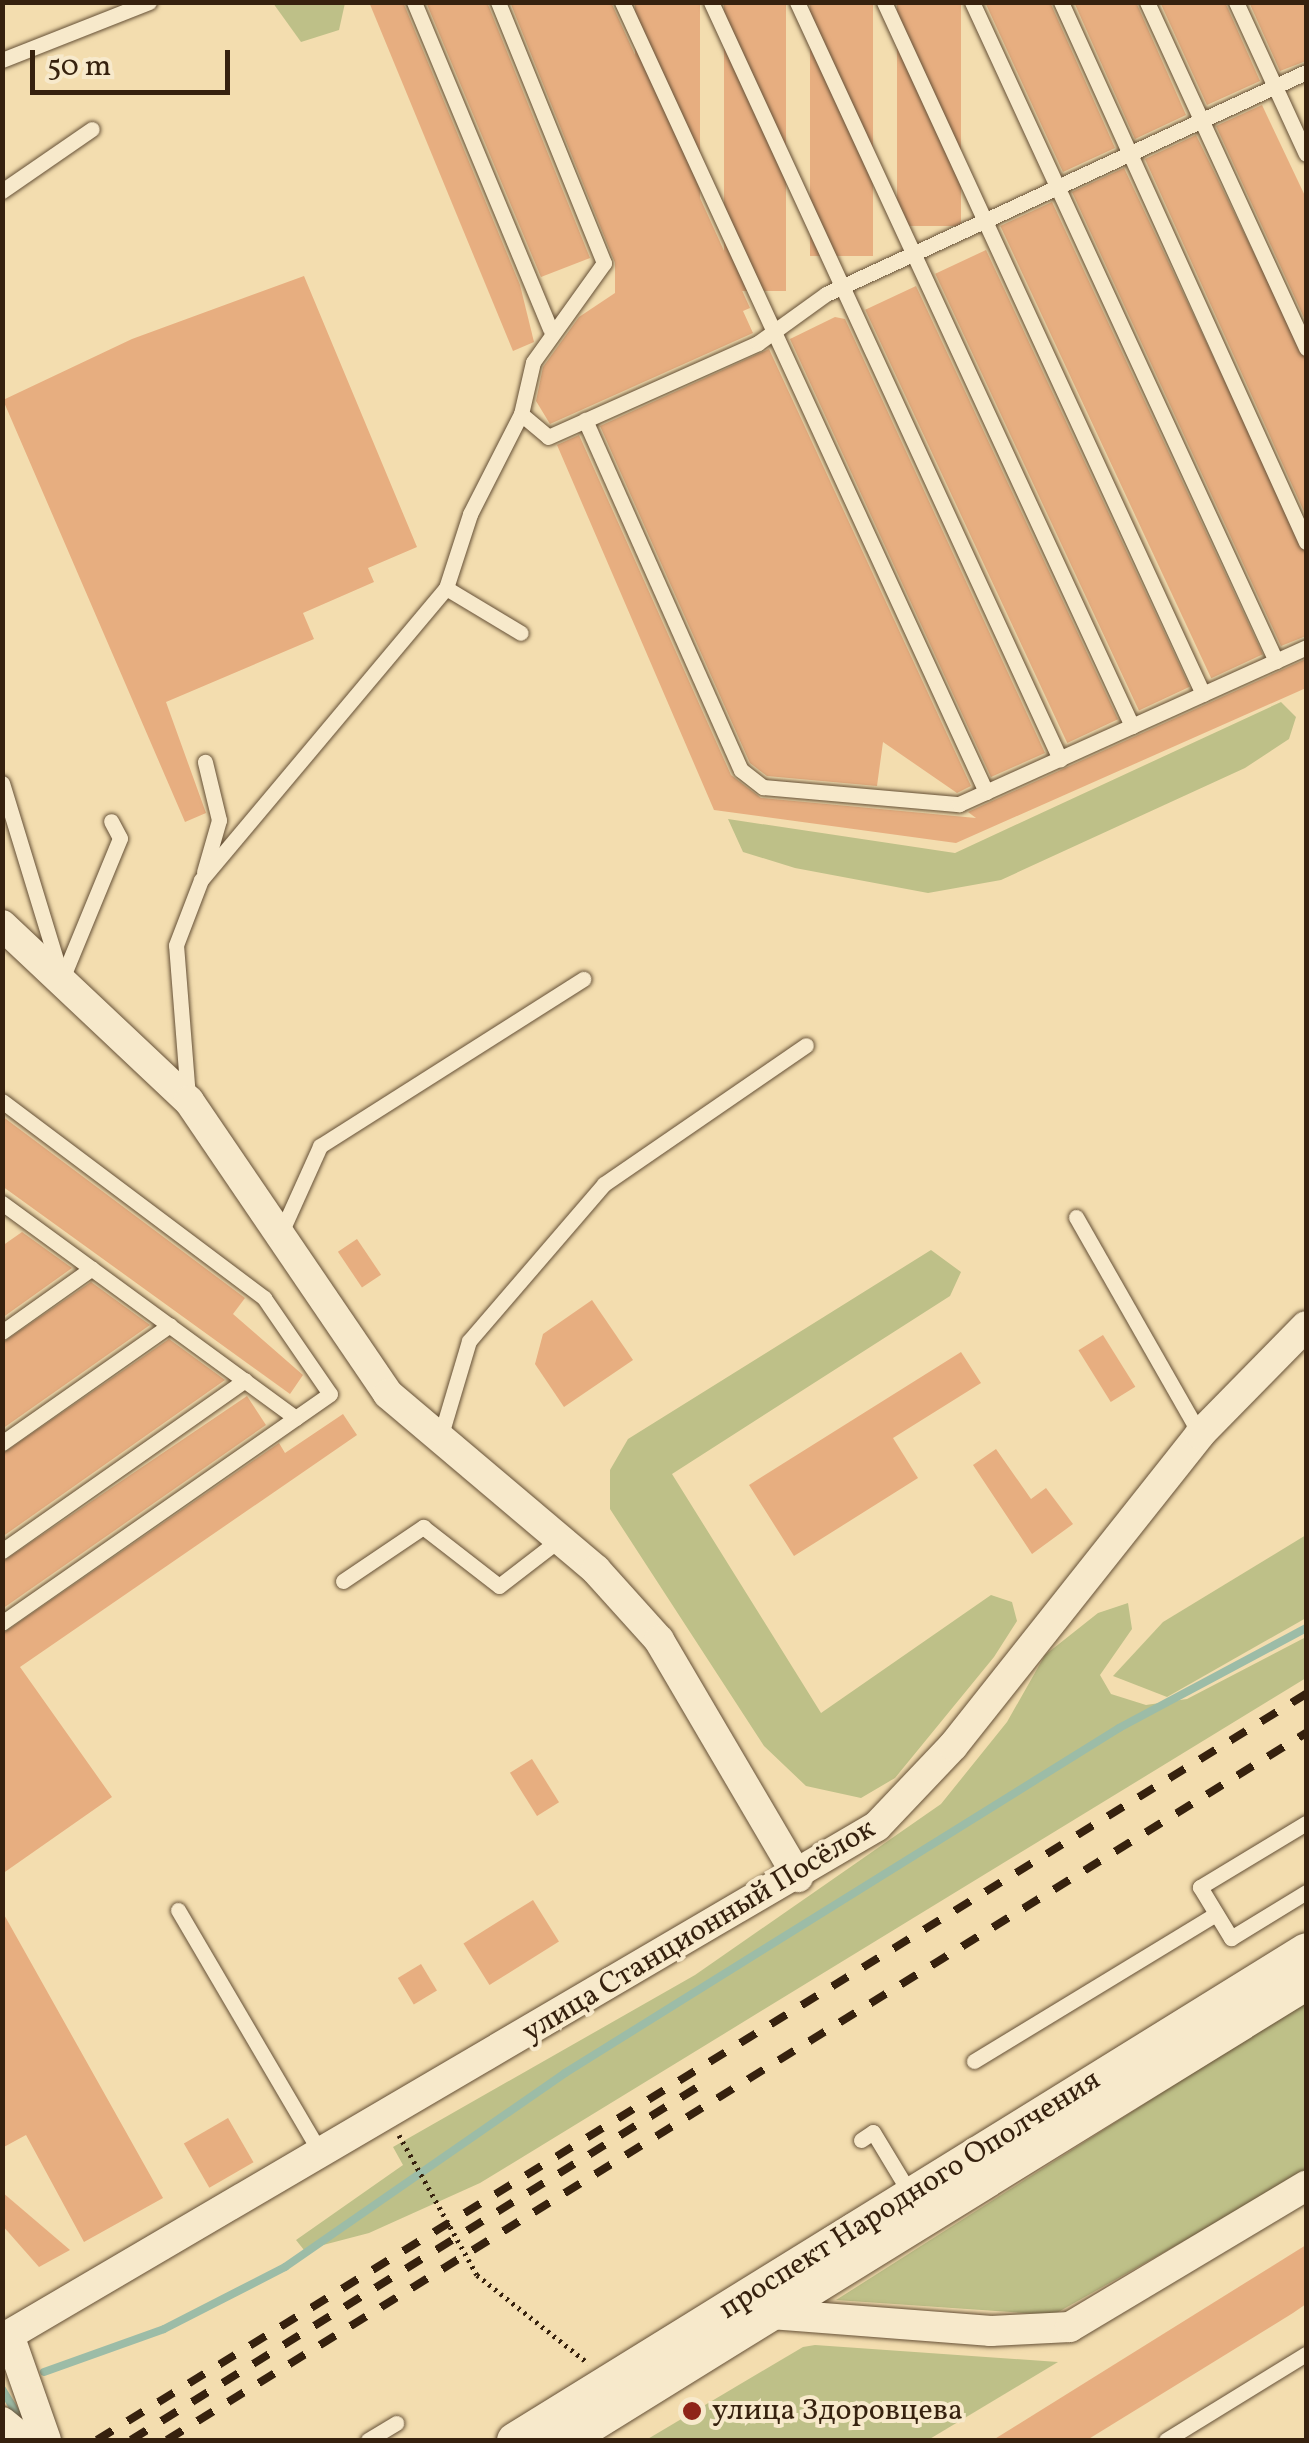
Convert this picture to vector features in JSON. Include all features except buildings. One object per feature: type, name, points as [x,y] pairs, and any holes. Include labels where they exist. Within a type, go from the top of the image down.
[{"type":"street","points":[[2,926],[189,1101],[354,1356],[440,1438],[560,1539],[659,1640],[798,1877]]},
{"type":"street","name":"улица Станционный Посёлок","points":[[5,2332],[322,2155],[798,1877],[914,1792],[1200,1434],[1306,1326]]},
{"type":"street","name":"проспект Народного Ополчения","points":[[527,2437],[1306,1950]]},
{"type":"street","name":"проспект Народного Ополчения","points":[[565,2440],[1306,1982]]},
{"type":"street","points":[[771,2314],[991,2331],[1070,2327],[1306,2186]]},
{"type":"street","points":[[5,2332],[46,2440]]},
{"type":"street","points":[[2,2422],[24,2440]]},
{"type":"lane","points":[[2,60],[149,2]]},
{"type":"lane","points":[[414,2],[550,329]]},
{"type":"lane","points":[[201,880],[446,588],[470,514],[521,414],[550,329],[599,279],[602,246],[498,2]]},
{"type":"lane","points":[[622,2],[986,792]]},
{"type":"lane","points":[[711,2],[839,288],[1060,759]]},
{"type":"lane","points":[[796,2],[910,256],[1132,726]]},
{"type":"lane","points":[[884,2],[1203,694]]},
{"type":"lane","points":[[972,2],[1056,192],[1276,661]]},
{"type":"lane","points":[[1061,2],[1306,542]]},
{"type":"lane","points":[[1147,2],[1306,348]]},
{"type":"lane","points":[[1236,2],[1306,154]]},
{"type":"lane","points":[[521,414],[540,436],[584,420],[771,331],[839,288],[1056,192],[1306,72]]},
{"type":"lane","points":[[2,191],[92,130]]},
{"type":"lane","points":[[584,420],[750,781],[944,808],[1306,648]]},
{"type":"lane","points":[[446,588],[522,632]]},
{"type":"lane","points":[[189,1101],[176,945],[219,820],[205,762]]},
{"type":"lane","points":[[2,783],[62,979]]},
{"type":"lane","points":[[62,979],[120,838],[111,822]]},
{"type":"lane","points":[[278,1239],[320,1146],[582,979]]},
{"type":"lane","points":[[440,1438],[468,1341],[604,1184],[806,1045]]},
{"type":"lane","points":[[2,1101],[264,1298],[330,1394],[2,1623]]},
{"type":"lane","points":[[2,1203],[296,1418]]},
{"type":"lane","points":[[2,1226],[18,1214]]},
{"type":"lane","points":[[1076,1217],[1200,1434]]},
{"type":"lane","points":[[2,1332],[92,1268]]},
{"type":"lane","points":[[2,1443],[170,1325]]},
{"type":"lane","points":[[2,1551],[245,1380]]},
{"type":"lane","points":[[343,1580],[423,1527],[499,1586],[560,1539]]},
{"type":"lane","points":[[1306,1823],[1200,1887],[1231,1938],[1306,1892]]},
{"type":"lane","points":[[178,1910],[322,2155]]},
{"type":"lane","points":[[974,2060],[1216,1914]]},
{"type":"lane","points":[[861,2140],[873,2132],[910,2195]]},
{"type":"lane","points":[[1166,2440],[1306,2354]]},
{"type":"lane","points":[[368,2440],[396,2423]]},
{"type":"path","points":[[414,2158],[426,2176],[444,2226],[489,2288],[590,2365]]},
{"type":"green space","points":[[273,3],[345,3],[339,30],[301,42]]},
{"type":"green space","points":[[1281,702],[1296,717],[1289,739],[1245,768],[1001,880],[928,893],[795,868],[743,852],[728,819],[955,853]]},
{"type":"green space","points":[[931,1250],[961,1272],[950,1296],[672,1474],[821,1713],[991,1595],[1012,1602],[1017,1621],[994,1657],[895,1778],[861,1798],[806,1786],[764,1746],[610,1509],[610,1470],[628,1439]]},
{"type":"green space","points":[[1306,1535],[1306,1618],[1167,1697],[1113,1676],[1163,1622]]},
{"type":"green space","points":[[1128,1603],[1132,1629],[1100,1675],[1111,1694],[1146,1705],[1187,1699],[1306,1637],[1306,1678],[480,2183],[369,2233],[304,2250],[296,2240],[403,2165],[393,2147],[695,1975],[941,1804],[1007,1722],[1045,1655],[1098,1613]]},
{"type":"green space","points":[[1306,2001],[1306,2172],[1053,2315],[836,2300]]},
{"type":"green space","points":[[803,2347],[1058,2362],[928,2440],[646,2440]]},
{"type":"waterway","points":[[44,2372],[164,2329],[285,2267],[565,2073],[1119,1728],[1306,1628]]},
{"type":"waterway","points":[[2,2389],[23,2424]]},
{"type":"railway","points":[[97,2440],[1306,1694]]},
{"type":"railway","points":[[167,2440],[1306,1733]]},
{"type":"railway","points":[[131,2440],[704,2083]]},
{"type":"place","name":"улица Здоровцева","points":[[692,2411]]}]
